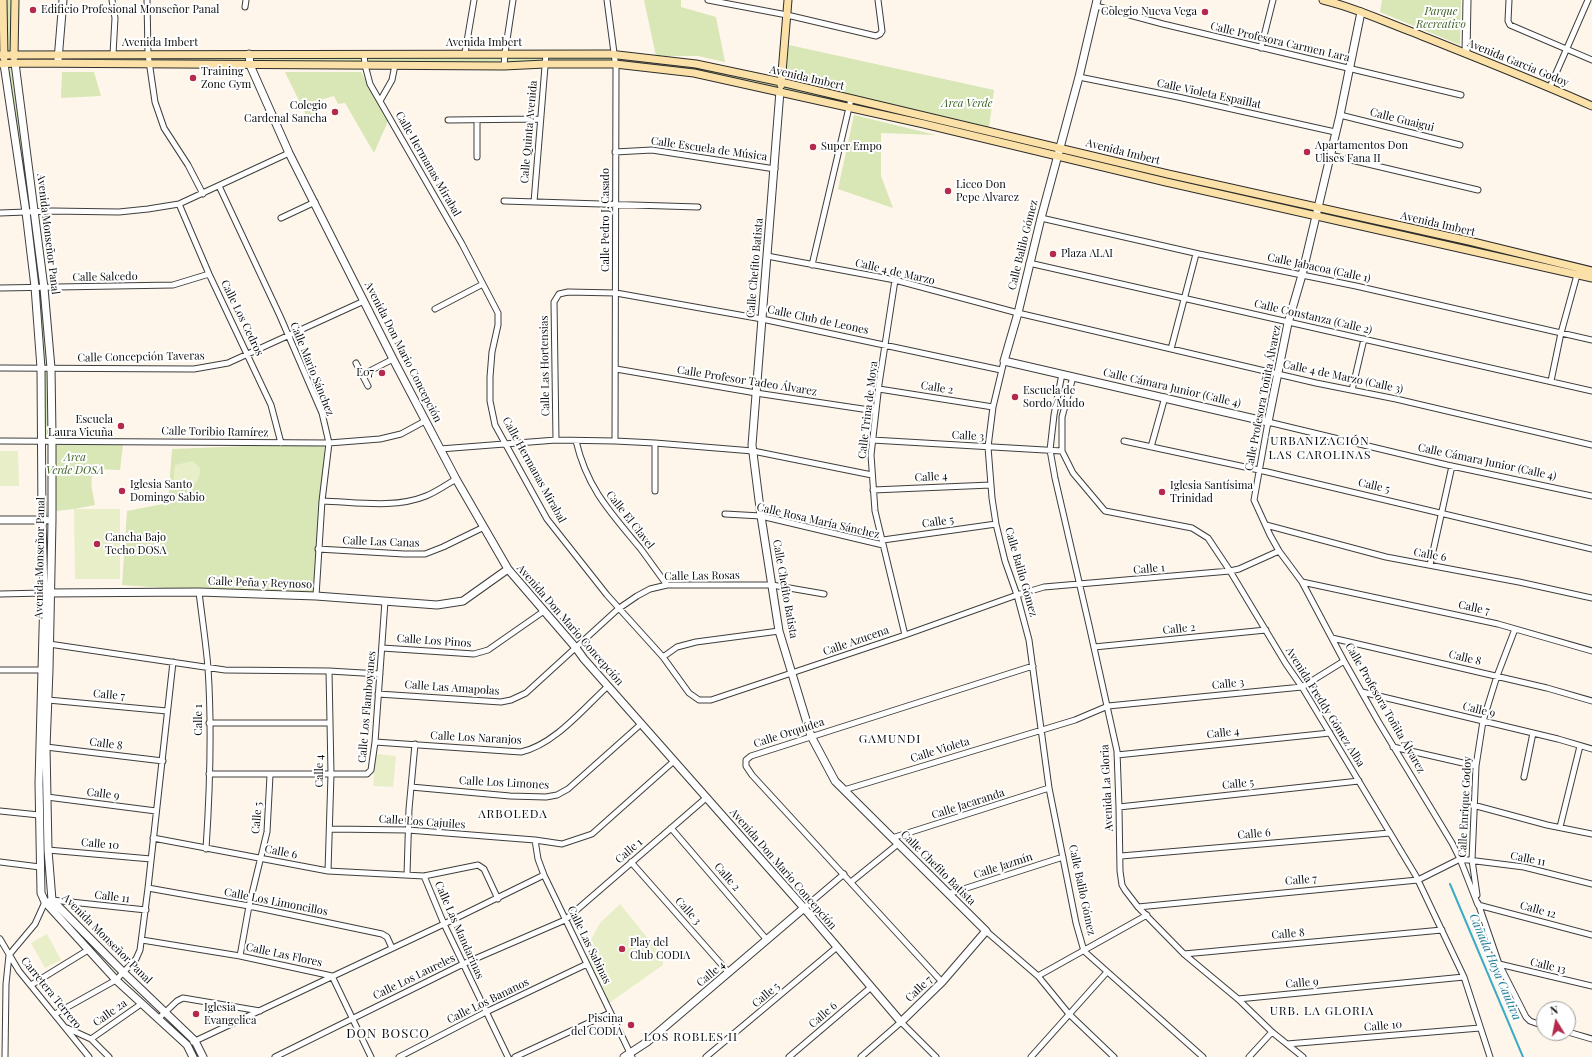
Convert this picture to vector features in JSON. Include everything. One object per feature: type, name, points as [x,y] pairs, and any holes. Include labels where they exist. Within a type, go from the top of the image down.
[{"type":"main road","name":"Avenida Monseñor Panal","points":[[2,64],[4,0]]},
{"type":"main road","name":"Avenida Monseñor Panal","points":[[15,0],[13,54],[15,63]]},
{"type":"main road","name":"Calle Chefito Batista","points":[[780,92],[788,0]]},
{"type":"main road","name":"Avenida García Godoy","points":[[1323,0],[1361,12],[1466,53],[1550,87],[1592,106]]},
{"type":"main road","name":"Avenida Imbert","points":[[2,55],[464,53],[614,54],[696,64],[782,82],[1060,148],[1482,253],[1592,278]]},
{"type":"main road","name":"Avenida Imbert","points":[[2,64],[504,66],[545,64],[615,64],[694,73],[924,124],[1166,182],[1484,245],[1592,271]]},
{"type":"main road","points":[[1482,253],[1484,245]]},
{"type":"street","points":[[58,64],[64,0]]},
{"type":"street","points":[[112,0],[115,18],[114,54]]},
{"type":"street","points":[[147,0],[148,54],[154,102],[164,128],[188,165],[203,194]]},
{"type":"street","points":[[245,7],[246,0]]},
{"type":"street","points":[[464,53],[474,0]]},
{"type":"street","points":[[504,66],[513,0]]},
{"type":"street","name":"Calle Pedro J. Casado","points":[[607,0],[615,64],[615,441]]},
{"type":"street","points":[[708,0],[786,15],[876,36],[882,31],[878,0]]},
{"type":"street","points":[[1261,48],[1272,0]]},
{"type":"street","points":[[1466,53],[1467,0]]},
{"type":"street","points":[[1509,0],[1508,21],[1510,25],[1592,60]]},
{"type":"street","points":[[1550,87],[1588,0]]},
{"type":"street","name":"Calle Profesora Carmen Lara","points":[[1096,3],[1261,48],[1461,95]]},
{"type":"street","name":"Calle Balilo Gómez","points":[[1096,3],[1079,77],[1029,263],[1018,313],[1001,370],[993,407],[988,447],[991,485],[996,524],[1005,561],[1017,595],[1029,640],[1049,788],[1076,923],[1084,951],[1203,1057]]},
{"type":"street","name":"Calle Profesora Toñita Álvarez","points":[[1361,12],[1340,115],[1302,275],[1288,323],[1254,500],[1279,551],[1302,582],[1344,662],[1460,859],[1478,904]]},
{"type":"street","name":"Avenida Don Mario Concepción","points":[[249,54],[250,65],[289,153],[315,202],[392,359],[456,480],[508,569],[641,724],[804,908],[870,988],[901,1022]]},
{"type":"street","name":"Calle Hermanas Mirabal","points":[[364,54],[370,84],[462,244],[498,313],[498,326],[492,352],[490,377],[490,401],[495,425],[547,519],[618,608],[663,657],[689,693],[699,700]]},
{"type":"street","name":"Calle Quinta Avenida","points":[[534,202],[546,54]]},
{"type":"street","name":"Avenida Monseñor Panal","points":[[15,63],[44,288],[51,368],[52,520],[47,593],[46,670],[39,815],[41,893],[45,902],[88,950],[116,980],[187,1046],[193,1057]]},
{"type":"street","name":"Avenida Monseñor Panal","points":[[2,64],[26,212],[35,287],[41,368],[42,520],[49,644],[46,670],[48,700],[46,747],[48,850],[52,900],[123,972],[195,1041],[203,1057]]},
{"type":"street","points":[[380,101],[392,80],[395,65]]},
{"type":"street","name":"Calle Violeta Espaillat","points":[[1079,77],[1335,132]]},
{"type":"street","name":"Calle Chefito Batista","points":[[780,92],[756,393],[753,451],[761,516],[779,631],[810,736],[832,776],[844,790],[986,931],[1038,976],[1070,1014],[1114,1057]]},
{"type":"street","points":[[812,264],[851,99]]},
{"type":"street","name":"Calle Guaigui","points":[[1340,115],[1460,145]]},
{"type":"street","points":[[924,124],[925,116]]},
{"type":"street","points":[[448,120],[540,119]]},
{"type":"street","points":[[477,120],[477,157]]},
{"type":"street","name":"Calle Escuela de Música","points":[[615,152],[652,150],[775,169]]},
{"type":"street","points":[[0,212],[119,212],[178,204],[203,194],[289,153]]},
{"type":"street","points":[[1330,155],[1478,190]]},
{"type":"street","points":[[1166,182],[1168,174]]},
{"type":"street","name":"Calle Mario Sánchez","points":[[219,186],[322,414],[329,443],[322,501],[316,596]]},
{"type":"street","points":[[504,201],[698,207]]},
{"type":"street","points":[[281,218],[315,202]]},
{"type":"street","name":"Calle Los Cedros","points":[[178,204],[209,274],[272,405],[281,443]]},
{"type":"street","name":"Calle Jabacoa (Calle 1)","points":[[1041,218],[1196,254],[1356,286],[1592,340]]},
{"type":"street","points":[[1171,349],[1196,254]]},
{"type":"street","name":"Calle 4 de Marzo","points":[[767,256],[895,280],[1018,313]]},
{"type":"street","name":"Calle Constanza (Calle 2)","points":[[1029,263],[1592,391]]},
{"type":"street","name":"Calle Salcedo","points":[[0,288],[173,285],[209,274]]},
{"type":"street","points":[[1551,381],[1576,274]]},
{"type":"street","name":"Calle Trina de Moya","points":[[895,280],[871,455],[875,511],[905,635]]},
{"type":"street","points":[[435,309],[483,284]]},
{"type":"street","name":"Calle Club de Leones","points":[[559,294],[568,292],[616,293],[762,319],[886,344],[1001,370]]},
{"type":"street","name":"Calle Las Hortensias","points":[[556,440],[554,302],[559,294]]},
{"type":"street","name":"Calle Concepción Taveras","points":[[0,368],[194,369],[228,363],[364,302]]},
{"type":"street","name":"Calle 4 de Marzo (Calle 3)","points":[[1018,313],[1352,390],[1411,402],[1592,445]]},
{"type":"street","points":[[1352,390],[1364,339]]},
{"type":"street","points":[[362,375],[392,359]]},
{"type":"street","name":"Calle Cámara Junior (Calle 4)","points":[[1004,361],[1452,466],[1592,496]]},
{"type":"street","points":[[356,363],[368,386]]},
{"type":"street","name":"Calle Profesor Tadeo Álvarez","points":[[616,369],[756,393],[876,411]]},
{"type":"street","name":"Avenida La Gloria","points":[[1062,374],[1054,415],[1050,450],[1079,585],[1108,706],[1117,755],[1120,807],[1120,871],[1122,885],[1138,907],[1184,954],[1238,999],[1272,1032],[1303,1057]]},
{"type":"street","points":[[1062,451],[1062,417],[1073,377]]},
{"type":"street","name":"Calle 2","points":[[879,389],[993,407]]},
{"type":"street","points":[[1151,447],[1165,398]]},
{"type":"street","name":"Calle Toribio Ramírez","points":[[0,441],[52,440],[329,443],[380,439],[401,434],[425,422]]},
{"type":"street","points":[[440,449],[556,440],[655,443],[753,451],[872,475]]},
{"type":"street","name":"Calle 3","points":[[872,440],[1062,451]]},
{"type":"street","name":"Calle El Clavel","points":[[576,441],[581,461],[592,485],[614,518],[640,548],[667,585]]},
{"type":"street","name":"Calle 5","points":[[1124,441],[1259,470],[1592,549]]},
{"type":"street","points":[[655,443],[655,491]]},
{"type":"street","name":"Avenida Freddy Gómez Alba","points":[[1062,451],[1072,473],[1105,511],[1192,528],[1208,538],[1230,571],[1286,664],[1302,686],[1418,880],[1464,977],[1490,1057]]},
{"type":"street","points":[[1430,565],[1452,466]]},
{"type":"street","points":[[322,501],[387,504],[408,501],[426,496],[456,480]]},
{"type":"street","name":"Calle 4","points":[[873,490],[991,485]]},
{"type":"street","name":"Calle Rosa María Sánchez","points":[[725,514],[761,516],[883,543]]},
{"type":"street","points":[[0,520],[52,520]]},
{"type":"street","name":"Calle 5","points":[[883,543],[996,524]]},
{"type":"street","name":"Calle 6","points":[[1266,525],[1386,557],[1592,598]]},
{"type":"street","name":"Calle Las Canas","points":[[318,549],[425,554],[484,527]]},
{"type":"street","name":"Calle 1","points":[[1017,595],[1044,587],[1230,571],[1239,569],[1279,551]]},
{"type":"street","name":"Calle Peña y Reynoso","points":[[0,594],[199,592],[316,596],[437,605],[463,601],[508,569]]},
{"type":"street","name":"Calle 7","points":[[1302,582],[1498,624],[1592,651]]},
{"type":"street","name":"Calle Las Rosas","points":[[576,648],[618,608],[650,589],[667,585],[772,585],[824,594]]},
{"type":"street","name":"Calle 1","points":[[199,592],[208,668],[209,774],[206,849]]},
{"type":"street","name":"Calle Azucena","points":[[699,700],[711,700],[905,635],[1017,595]]},
{"type":"street","name":"Calle Los Flamboyanes","points":[[209,774],[367,774],[371,770],[375,742],[385,601]]},
{"type":"street","name":"Calle Los Pinos","points":[[382,648],[474,654],[481,653],[488,650],[544,611]]},
{"type":"street","name":"Calle Enrique Godoy","points":[[1515,629],[1497,676],[1483,721],[1476,766],[1472,860],[1478,904],[1499,964],[1526,1017],[1530,1021],[1536,1023]]},
{"type":"street","name":"Calle 2","points":[[1094,647],[1266,630]]},
{"type":"street","points":[[663,657],[676,647],[696,642],[779,631]]},
{"type":"street","name":"Calle 8","points":[[1332,638],[1497,676],[1592,700]]},
{"type":"street","points":[[49,644],[225,670],[329,671],[380,674]]},
{"type":"street","name":"Calle Las Amapolas","points":[[378,694],[501,702],[511,700],[526,692],[576,648]]},
{"type":"street","points":[[55,1014],[116,980],[136,959],[140,950],[146,910],[173,662]]},
{"type":"street","name":"Calle 3","points":[[1042,729],[1075,720],[1108,706],[1302,686],[1344,662]]},
{"type":"street","name":"Calle Orquídea","points":[[942,982],[752,775],[746,766],[746,760],[751,756],[810,736],[1032,666]]},
{"type":"street","points":[[0,670],[46,670]]},
{"type":"street","name":"Calle 4","points":[[328,871],[331,829],[329,671]]},
{"type":"street","name":"Calle Los Naranjos","points":[[375,742],[521,752],[531,750],[541,745],[563,728],[608,686]]},
{"type":"street","name":"Calle 9","points":[[1362,692],[1558,739],[1592,749]]},
{"type":"street","name":"Calle 7","points":[[48,700],[167,711]]},
{"type":"street","points":[[209,723],[330,723]]},
{"type":"street","name":"Calle Los Limones","points":[[411,787],[510,796],[546,797],[557,795],[568,789],[641,724]]},
{"type":"street","name":"Calle Violeta","points":[[844,790],[1042,729]]},
{"type":"street","points":[[1524,777],[1533,733]]},
{"type":"street","name":"Calle 4","points":[[1117,755],[1330,734]]},
{"type":"street","points":[[406,875],[411,787],[416,744]]},
{"type":"street","points":[[1560,828],[1580,746]]},
{"type":"street","name":"Calle 8","points":[[46,747],[163,761]]},
{"type":"street","points":[[1393,747],[1476,766]]},
{"type":"street","name":"Calle Los Cajuiles","points":[[331,829],[408,830],[535,840],[562,844],[592,834],[674,761]]},
{"type":"street","name":"Calle 5","points":[[240,956],[249,906],[262,858],[267,832],[270,775]]},
{"type":"street","name":"Calle 5","points":[[1120,807],[1359,781]]},
{"type":"street","name":"Calle Jacaranda","points":[[892,838],[1049,788]]},
{"type":"street","name":"Calle 9","points":[[47,798],[156,811]]},
{"type":"street","name":"Calle 1","points":[[565,920],[706,798]]},
{"type":"street","points":[[1474,805],[1560,828],[1592,834]]},
{"type":"street","points":[[0,812],[39,815]]},
{"type":"street","name":"Calle 2","points":[[672,828],[767,940]]},
{"type":"street","name":"Calle 6","points":[[1121,856],[1390,833]]},
{"type":"street","name":"Calle 6","points":[[153,838],[328,871],[424,876],[478,865],[484,870],[498,899]]},
{"type":"street","name":"Calle Las Sabinas","points":[[535,840],[538,858],[544,875],[629,1056]]},
{"type":"street","points":[[851,882],[898,844]]},
{"type":"street","name":"Calle 10","points":[[48,850],[151,859]]},
{"type":"street","name":"Calle Jazmín","points":[[948,894],[1063,857]]},
{"type":"street","name":"Calle 7","points":[[1138,907],[1418,880],[1460,859]]},
{"type":"street","name":"Calle 11","points":[[1460,859],[1524,867],[1592,884]]},
{"type":"street","points":[[0,862],[40,867]]},
{"type":"street","name":"Calle 3","points":[[631,862],[729,973]]},
{"type":"street","points":[[804,908],[844,874]]},
{"type":"street","points":[[187,1046],[332,976],[498,899],[544,875]]},
{"type":"street","name":"Calle Las Mandarinas","points":[[424,876],[444,924],[508,1057]]},
{"type":"street","name":"Calle Los Limoncillos","points":[[148,888],[249,906],[382,934],[387,937],[392,948]]},
{"type":"street","points":[[5,1057],[3,1034],[3,984],[9,955],[35,924],[45,902],[52,900]]},
{"type":"street","name":"Calle 11","points":[[52,900],[146,910]]},
{"type":"street","name":"Calle 12","points":[[1478,904],[1592,936]]},
{"type":"street","name":"Calle 4","points":[[629,1056],[804,908]]},
{"type":"street","points":[[1038,976],[1147,915]]},
{"type":"street","name":"Calle Los Laureles","points":[[274,1057],[463,964],[565,920]]},
{"type":"street","name":"Calle 8","points":[[1184,954],[1442,930]]},
{"type":"street","name":"Calle 7","points":[[861,1057],[901,1022],[942,982],[986,931]]},
{"type":"street","name":"Carretera Terrero","points":[[0,939],[19,971],[89,1057]]},
{"type":"street","name":"Calle Las Flores","points":[[142,940],[240,956],[332,976],[371,1057]]},
{"type":"street","name":"Calle 5","points":[[706,1057],[837,947]]},
{"type":"street","points":[[31,985],[88,950]]},
{"type":"street","name":"Calle Los Bananos","points":[[399,1057],[486,1012],[587,964]]},
{"type":"street","name":"Calle 13","points":[[1499,964],[1592,986]]},
{"type":"street","points":[[1031,1057],[1107,972]]},
{"type":"street","name":"Calle 9","points":[[1238,999],[1464,977]]},
{"type":"street","name":"Calle 6","points":[[789,1057],[870,988]]},
{"type":"street","points":[[158,1018],[177,1001],[183,998],[261,1011]]},
{"type":"street","name":"Calle 2a","points":[[91,1039],[142,1004]]},
{"type":"street","points":[[515,1057],[610,1013]]},
{"type":"street","points":[[901,1022],[936,1057]]},
{"type":"street","points":[[66,1028],[91,1039],[109,1057]]},
{"type":"street","name":"Calle 10","points":[[1287,1044],[1480,1028]]},
{"type":"street","points":[[1249,1057],[1272,1032]]},
{"type":"street","points":[[1576,1034],[1592,1039]]},
{"type":"green space","points":[[7,0],[13,0],[12,51],[6,51]]},
{"type":"green space","points":[[644,0],[681,0],[681,7],[716,17],[725,62],[698,56],[656,56]]},
{"type":"green space","name":"Parque Recreativo","points":[[1382,0],[1461,0],[1460,45],[1380,12]]},
{"type":"green space","name":"Area Verde","points":[[789,45],[994,90],[989,128],[787,80]]},
{"type":"green space","points":[[147,56],[147,63],[60,62],[61,57]]},
{"type":"green space","points":[[362,56],[362,63],[252,62],[252,57]]},
{"type":"green space","points":[[544,56],[543,61],[507,63],[508,57]]},
{"type":"green space","points":[[612,56],[612,62],[548,62],[549,57]]},
{"type":"green space","points":[[152,57],[246,57],[246,63],[151,62]]},
{"type":"green space","points":[[367,57],[502,57],[502,64],[367,62]]},
{"type":"green space","points":[[619,57],[697,67],[779,84],[778,89],[618,62]]},
{"type":"green space","points":[[14,66],[33,209],[27,209],[6,67]]},
{"type":"green space","points":[[62,72],[94,72],[101,96],[61,98]]},
{"type":"green space","points":[[285,72],[361,72],[388,121],[374,153],[345,103],[338,104],[334,96],[313,102],[319,115],[309,121]]},
{"type":"green space","points":[[785,85],[847,101],[846,104],[784,91]]},
{"type":"green space","points":[[854,115],[936,135],[881,133],[881,176],[893,208],[838,189]]},
{"type":"green space","points":[[927,118],[1056,149],[1055,154],[926,124]]},
{"type":"green space","points":[[1062,151],[1166,175],[1164,180],[1061,156]]},
{"type":"green space","points":[[1170,177],[1314,210],[1313,213],[1169,182]]},
{"type":"green space","points":[[1319,210],[1466,243],[1479,248],[1463,247],[1318,215]]},
{"type":"green space","points":[[28,214],[33,214],[42,286],[36,286]]},
{"type":"green space","points":[[37,289],[43,289],[49,366],[43,366]]},
{"type":"green space","points":[[48,371],[49,437],[44,436],[44,372]]},
{"type":"green space","points":[[325,443],[315,592],[271,595],[122,585],[127,511],[168,503],[172,449]]},
{"type":"green space","name":"Area Verde DOSA","points":[[58,444],[123,445],[120,470],[95,469],[93,473],[92,487],[95,505],[56,511],[55,446]]},
{"type":"green space","points":[[0,451],[18,451],[19,486],[0,486]]},
{"type":"green space","points":[[193,461],[200,468],[197,482],[186,489],[176,490],[173,487],[175,465]]},
{"type":"green space","name":"Cancha Bajo Techo DOSA","points":[[74,509],[120,509],[120,579],[75,579]]},
{"type":"green space","points":[[376,754],[396,756],[393,787],[373,786]]},
{"type":"green space","name":"Play del Club CODIA","points":[[620,904],[663,957],[663,965],[609,1003],[587,956],[589,943],[600,923]]},
{"type":"green space","points":[[47,934],[61,960],[45,968],[31,943]]},
{"type":"waterway","name":"Cañada Hoya Cautiva","points":[[1450,884],[1523,1057]]},
{"type":"place","name":"Edificio Profesional Monseñor Panal","points":[[33,10]]},
{"type":"place","name":"Colegio Nueva Vega","points":[[1205,12]]},
{"type":"place","name":"Training Zone Gym","points":[[193,78]]},
{"type":"place","name":"Colegio Cardenal Sancha","points":[[335,112]]},
{"type":"place","name":"Super Empo","points":[[813,147]]},
{"type":"place","name":"Apartamentos Don Ulises Fana II","points":[[1307,152]]},
{"type":"place","name":"Liceo Don Pepe Alvarez","points":[[948,191]]},
{"type":"place","name":"Plaza ALAI","points":[[1053,254]]},
{"type":"place","name":"E07","points":[[382,373]]},
{"type":"place","name":"Escuela de Sordo/Mudo","points":[[1015,397]]},
{"type":"place","name":"Escuela Laura Vicuña","points":[[121,426]]},
{"type":"place","name":"Iglesia Santo Domingo Sabio","points":[[122,491]]},
{"type":"place","name":"Iglesia Santísima Trinidad","points":[[1162,492]]},
{"type":"place","name":"Cancha Bajo Techo DOSA","points":[[97,544]]},
{"type":"place","name":"Play del Club CODIA","points":[[622,949]]},
{"type":"place","name":"Iglesia Evangelica","points":[[196,1014]]},
{"type":"place","name":"Piscina del CODIA","points":[[631,1025]]},
{"type":"district","name":"URBANIZACIÓN LAS CAROLINAS","points":[[1320,448]]},
{"type":"district","name":"GAMUNDI","points":[[890,739]]},
{"type":"district","name":"ARBOLEDA","points":[[513,814]]},
{"type":"district","name":"URB. LA GLORIA","points":[[1322,1011]]},
{"type":"district","name":"DON BOSCO","points":[[388,1034]]},
{"type":"district","name":"LOS ROBLES II","points":[[691,1037]]}]
